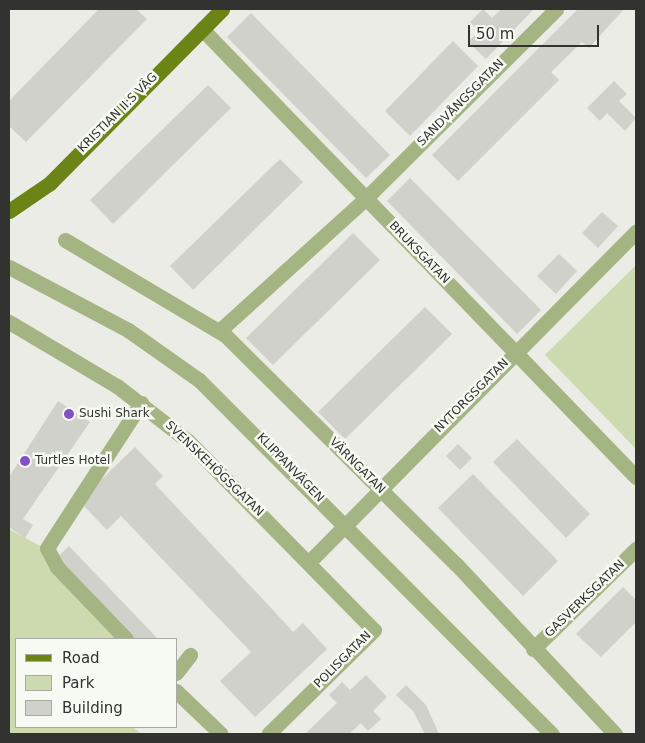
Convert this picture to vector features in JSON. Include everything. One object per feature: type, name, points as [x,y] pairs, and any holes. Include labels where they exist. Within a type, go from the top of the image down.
[{"type":"main road","name":"KRISTIAN II:S VÄG","points":[[9,211],[50,183],[222,9]]},
{"type":"street","name":"SANDVÅNGSGATAN","points":[[220,331],[366,198],[556,9]]},
{"type":"street","name":"BRUKSGATAN","points":[[202,29],[636,477]]},
{"type":"street","name":"NYTORGSGATAN","points":[[309,562],[636,232]]},
{"type":"street","name":"VÄRNGATAN","points":[[64,240],[220,331],[380,489],[615,734]]},
{"type":"street","name":"KLIPPANVÄGEN","points":[[9,267],[128,330],[199,380],[346,525],[532,718],[552,734]]},
{"type":"street","name":"SVENSKEHÖGSGATAN","points":[[9,322],[74,358],[141,403],[188,441],[309,562]]},
{"type":"street","points":[[125,638],[57,567],[47,548],[141,403]]},
{"type":"street","name":"GASVERKSGATAN","points":[[534,649],[636,549]]},
{"type":"street","name":"POLISGATAN","points":[[268,734],[374,630],[309,562]]},
{"type":"street","points":[[178,670],[190,655]]},
{"type":"street","points":[[178,692],[221,734]]},
{"type":"street","name":"KLIPPANVÄGEN","points":[[532,718],[540,734]]},
{"type":"green space","points":[[636,265],[636,449],[545,355]]},
{"type":"green space","points":[[9,529],[42,547],[116,638],[15,638],[15,728],[134,728],[141,734],[9,734]]},
{"type":"building","points":[[99,9],[136,9],[147,19],[26,142],[9,126],[9,101]]},
{"type":"building","points":[[483,9],[492,18],[501,9],[533,10],[486,59],[468,42],[479,31],[470,22]]},
{"type":"building","points":[[578,9],[624,9],[589,48],[582,42],[551,72],[559,80],[458,181],[432,155]]},
{"type":"building","points":[[251,13],[390,155],[366,178],[227,37]]},
{"type":"building","points":[[453,41],[478,66],[410,136],[385,111]]},
{"type":"building","points":[[614,81],[627,94],[619,101],[636,118],[625,131],[607,113],[600,121],[587,108]]},
{"type":"building","points":[[208,85],[231,108],[113,224],[90,200]]},
{"type":"building","points":[[280,159],[303,182],[193,290],[170,266]]},
{"type":"building","points":[[410,178],[541,310],[517,334],[387,201]]},
{"type":"building","points":[[602,212],[618,226],[598,248],[582,233]]},
{"type":"building","points":[[353,233],[380,260],[273,365],[246,338]]},
{"type":"building","points":[[559,254],[577,271],[556,294],[537,276]]},
{"type":"building","points":[[425,307],[452,334],[345,439],[318,412]]},
{"type":"building","points":[[58,401],[90,422],[23,519],[33,525],[25,538],[9,527],[9,477]]},
{"type":"building","points":[[517,439],[590,514],[566,538],[493,462]]},
{"type":"building","points":[[458,444],[472,458],[460,470],[446,456]]},
{"type":"building","points":[[135,447],[163,476],[155,484],[293,632],[303,623],[327,649],[255,717],[220,681],[251,652],[121,516],[107,530],[79,501]]},
{"type":"building","points":[[473,474],[558,561],[523,596],[438,508]]},
{"type":"building","points":[[69,546],[157,638],[131,638],[55,559]]},
{"type":"building","points":[[623,587],[636,600],[636,622],[601,657],[576,634]]},
{"type":"building","points":[[366,675],[387,697],[373,711],[381,719],[368,731],[361,723],[349,734],[305,734],[337,703],[329,695],[342,682],[350,690]]},
{"type":"building","points":[[406,685],[426,705],[439,734],[425,734],[413,711],[396,695]]},
{"type":"place","name":"Sushi Shark","points":[[69,414]]},
{"type":"place","name":"Turtles Hotel","points":[[25,461]]}]
